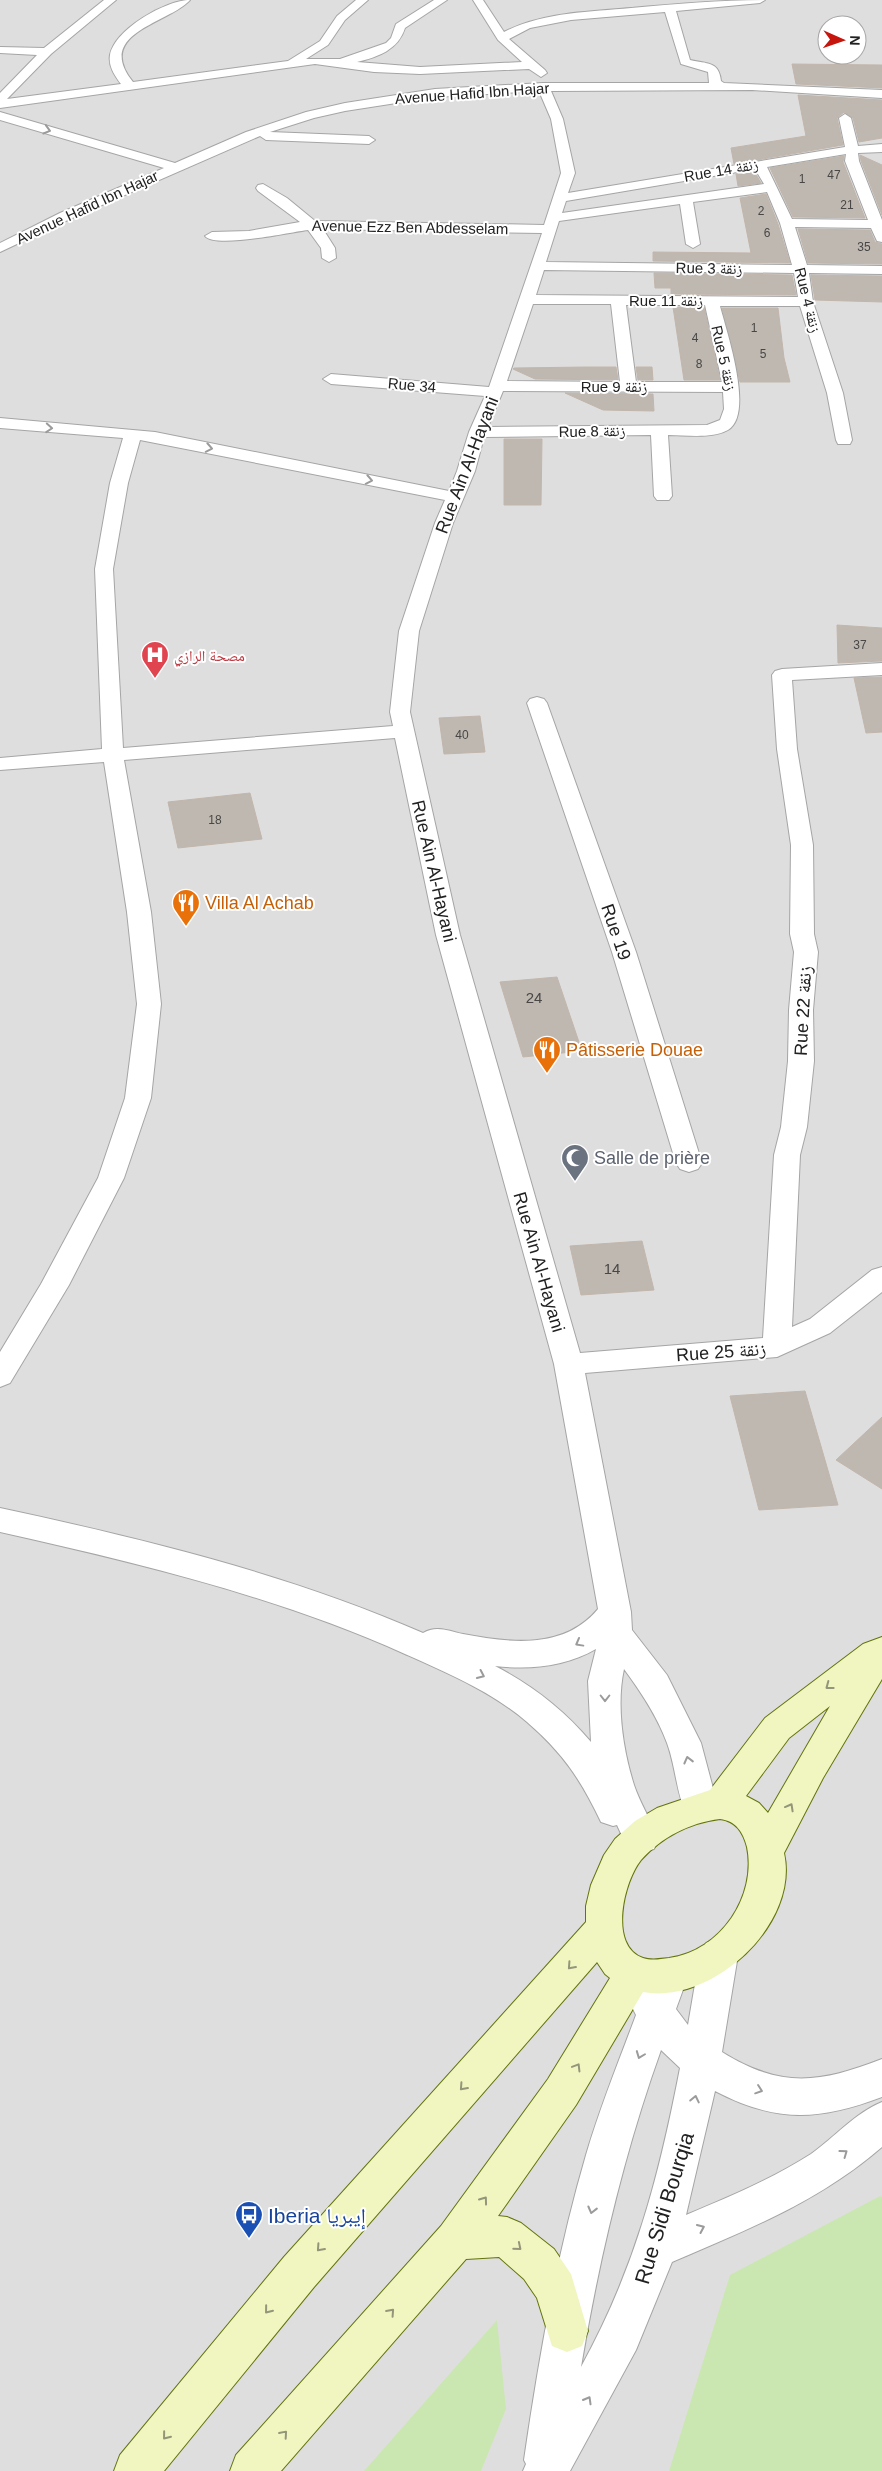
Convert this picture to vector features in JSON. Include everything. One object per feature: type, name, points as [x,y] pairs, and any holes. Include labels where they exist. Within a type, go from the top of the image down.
[{"type":"main road","points":[[710,1805],[776,1728],[882,1649]]},
{"type":"main road","points":[[767,1849],[811,1768],[882,1649]]},
{"type":"main road","points":[[731,1804],[749,1814],[757,1824],[767,1849],[768,1873],[763,1896],[753,1918],[738,1938],[720,1955],[696,1968],[649,1975],[619,1963],[608,1948],[603,1929],[608,1892],[614,1874],[634,1845],[657,1825],[677,1814],[710,1805],[731,1804]]},
{"type":"main road","points":[[136,2471],[299,2272],[603,1929]]},
{"type":"main road","points":[[252,2471],[456,2240],[649,1975]]},
{"type":"main road","points":[[456,2240],[490,2236],[507,2237],[539,2264],[556,2290],[567,2332]]},
{"type":"street","points":[[0,100],[48,52],[111,0]]},
{"type":"street","points":[[130,87],[117,68],[115,57],[123,39],[150,19],[186,0]]},
{"type":"street","points":[[289,64],[324,43],[341,18],[362,0]]},
{"type":"street","points":[[344,62],[359,58],[390,44],[396,39],[400,26],[442,0]]},
{"type":"street","points":[[478,0],[502,38],[532,66],[560,87]]},
{"type":"street","points":[[490,18],[493,0]]},
{"type":"street","points":[[502,38],[527,25],[545,22],[621,12],[760,0]]},
{"type":"street","points":[[670,9],[686,62],[711,68],[714,71],[715,83],[720,85]]},
{"type":"street","points":[[0,50],[48,52]]},
{"type":"street","points":[[0,104],[315,61],[344,62],[395,70],[532,66]]},
{"type":"street","name":"Avenue Hafid Ibn Hajar","points":[[0,248],[175,167],[250,135],[310,115],[364,103],[458,91],[543,87],[597,88],[720,85],[882,94]]},
{"type":"street","name":"Rue Ain Al-Hayani","points":[[543,87],[564,114],[568,173],[536,266],[527,299],[495,389],[477,432],[466,471],[454,497],[409,631],[400,712],[448,935],[569,1364],[615,1622],[605,1681],[606,1732],[617,1785],[634,1845]]},
{"type":"street","points":[[584,98],[597,88]]},
{"type":"street","points":[[0,116],[175,167]]},
{"type":"street","points":[[845,118],[852,149],[852,161],[879,224],[882,238]]},
{"type":"street","points":[[250,135],[369,140]]},
{"type":"street","name":"Rue 14 زنقة","points":[[554,215],[759,164],[852,149],[882,148]]},
{"type":"street","name":"Rue 4 زنقة","points":[[759,164],[772,187],[801,269],[806,302],[835,393],[844,440]]},
{"type":"street","points":[[554,215],[772,187]]},
{"type":"street","points":[[263,188],[310,225],[324,240],[329,258]]},
{"type":"street","points":[[686,199],[693,244]]},
{"type":"street","name":"Avenue Ezz Ben Abdesselam","points":[[212,236],[249,235],[310,225],[554,215]]},
{"type":"street","points":[[786,223],[879,224]]},
{"type":"street","name":"Rue 3 زنقة","points":[[536,266],[882,270]]},
{"type":"street","name":"Rue 11 زنقة","points":[[527,299],[806,302]]},
{"type":"street","points":[[618,299],[629,386]]},
{"type":"street","name":"Rue 5 زنقة","points":[[707,430],[721,427],[730,419],[733,398],[711,300]]},
{"type":"street","name":"Rue 34","points":[[331,379],[495,389]]},
{"type":"street","name":"Rue 9 زنقة","points":[[495,389],[629,386],[730,387]]},
{"type":"street","points":[[0,424],[133,434],[454,497]]},
{"type":"street","points":[[659,430],[663,496]]},
{"type":"street","name":"Rue 8 زنقة","points":[[477,432],[707,430]]},
{"type":"street","points":[[0,1376],[55,1285],[111,1178],[138,1098],[149,1004],[139,912],[113,755],[106,632],[107,597],[104,569],[119,483],[133,434]]},
{"type":"street","name":"Rue 22 زنقة","points":[[777,1347],[787,1155],[794,1127],[801,1061],[801,1010],[806,952],[802,934],[802,845],[787,750],[782,675],[882,670]]},
{"type":"street","name":"Rue 19","points":[[537,703],[624,952],[690,1164]]},
{"type":"street","points":[[0,764],[403,731]]},
{"type":"street","name":"Rue 25 زنقة","points":[[569,1364],[777,1347],[820,1326],[882,1277]]},
{"type":"street","points":[[0,1520],[108,1544],[248,1583],[390,1631],[500,1655],[535,1656],[568,1649],[615,1622]]},
{"type":"street","name":"Rue Ain Al-Hayani","points":[[615,1622],[655,1685],[684,1743],[710,1805]]},
{"type":"street","points":[[390,1631],[493,1680],[539,1711],[579,1751],[609,1798],[634,1845]]},
{"type":"street","name":"Rue Sidi Bourqia","points":[[545,2471],[590,2397],[627,2322],[656,2248],[696,2100],[720,1955]]},
{"type":"street","name":"Rue Sidi Bourqia","points":[[545,2471],[556,2385],[586,2236],[607,2155],[628,2086],[656,2013],[649,1975]]},
{"type":"street","points":[[656,2013],[680,2043],[702,2060],[738,2082],[773,2094],[805,2098],[870,2084],[882,2077]]},
{"type":"street","points":[[656,2248],[771,2198],[816,2174],[855,2145],[882,2121]]},
{"type":"shaded area","points":[[0,0],[882,0],[882,2471],[0,2471]]},
{"type":"green space","points":[[880,2196],[882,2197],[882,2471],[669,2471],[730,2275]]},
{"type":"green space","points":[[497,2320],[506,2409],[481,2471],[364,2471]]},
{"type":"building","points":[[792,64],[882,65],[882,88],[796,84]]},
{"type":"building","points":[[798,95],[882,100],[882,138],[859,142],[853,118],[844,112],[837,118],[843,145],[734,164],[731,148],[806,136]]},
{"type":"building","points":[[860,155],[882,165],[882,215],[861,161]]},
{"type":"building","points":[[844,156],[843,162],[865,218],[793,217],[770,168]]},
{"type":"building","points":[[754,171],[761,183],[738,186],[736,174]]},
{"type":"building","points":[[766,194],[790,263],[653,261],[653,252],[751,253],[740,198]]},
{"type":"building","points":[[798,229],[870,230],[875,242],[882,244],[882,264],[808,263]]},
{"type":"building","points":[[654,273],[792,275],[796,295],[671,294],[671,288],[655,288]]},
{"type":"building","points":[[811,275],[882,276],[882,302],[815,300]]},
{"type":"building","points":[[673,307],[704,307],[720,380],[684,380]]},
{"type":"building","points":[[722,308],[778,308],[784,358],[790,382],[740,382]]},
{"type":"building","points":[[616,367],[618,380],[535,379],[513,369],[514,368]]},
{"type":"building","points":[[636,367],[652,367],[653,380],[638,380]]},
{"type":"building","points":[[565,393],[653,394],[654,411],[603,410]]},
{"type":"building","points":[[504,439],[542,439],[541,505],[504,505]]},
{"type":"building","points":[[837,625],[882,628],[882,661],[838,663]]},
{"type":"building","points":[[882,677],[882,732],[866,733],[854,678]]},
{"type":"building","points":[[480,716],[485,752],[444,754],[439,718]]},
{"type":"building","points":[[250,793],[262,839],[178,848],[168,802]]},
{"type":"building","points":[[557,977],[582,1051],[523,1057],[500,982]]},
{"type":"building","points":[[642,1241],[654,1290],[581,1295],[570,1246]]},
{"type":"building","points":[[805,1391],[838,1505],[759,1510],[730,1396]]},
{"type":"building","points":[[882,1417],[882,1489],[836,1460]]},
{"type":"place","name":"مصحة الرازي","points":[[155,679]]},
{"type":"place","name":"Villa Al Achab","points":[[186,927]]},
{"type":"place","name":"Pâtisserie Douae","points":[[547,1074]]},
{"type":"place","name":"Salle de prière","points":[[575,1182]]},
{"type":"place","name":"Iberia إيبريا","points":[[249,2239]]}]
